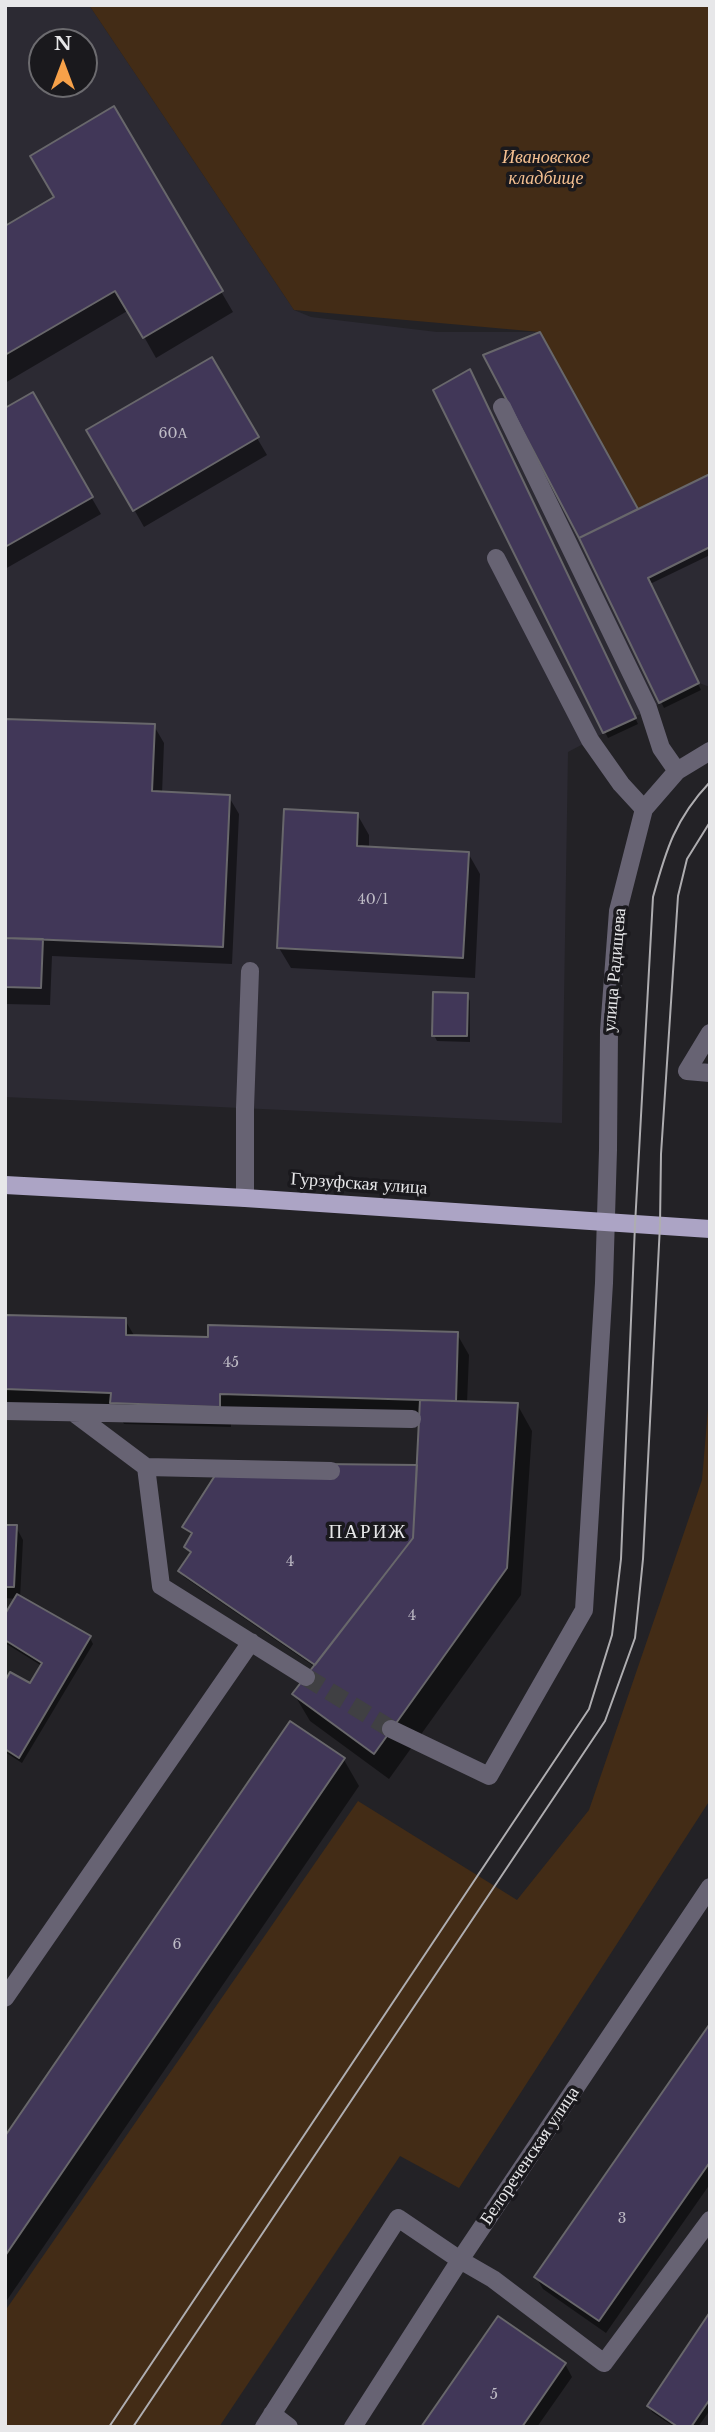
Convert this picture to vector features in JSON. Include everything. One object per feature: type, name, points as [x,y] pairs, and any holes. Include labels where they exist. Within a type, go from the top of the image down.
[{"type":"main road","name":"Гурзуфская улица","points":[[5,1185],[710,1229]]},
{"type":"street","points":[[502,407],[648,708],[662,748],[677,771]]},
{"type":"street","points":[[496,558],[590,740],[621,784],[644,808]]},
{"type":"street","name":"улица Радищева","points":[[391,1729],[489,1776],[584,1610],[603,1297],[609,1031],[618,911],[644,808],[677,771],[710,751]]},
{"type":"street","points":[[246,1198],[245,1108],[250,971]]},
{"type":"street","points":[[710,1033],[687,1071],[710,1073]]},
{"type":"street","points":[[5,1411],[412,1419]]},
{"type":"street","points":[[74,1413],[146,1467],[331,1471]]},
{"type":"street","points":[[146,1467],[161,1586],[306,1677]]},
{"type":"street","points":[[5,1998],[251,1642]]},
{"type":"street","name":"Белореченская улица","points":[[353,2427],[460,2260],[710,1887]]},
{"type":"street","points":[[289,2427],[268,2420],[398,2218],[493,2279],[604,2362],[710,2220]]},
{"type":"shaded area","points":[[5,5],[89,5],[294,310],[311,317],[437,332],[540,332],[710,474],[710,687],[699,683],[568,752],[562,1123],[5,1097]]},
{"type":"green space","name":"Ивановское кладбище","points":[[89,5],[710,5],[710,474],[638,509],[540,332],[294,310]]},
{"type":"green space","points":[[710,1385],[710,1800],[459,2188],[400,2156],[219,2427],[5,2427],[5,2311],[358,1801],[517,1900],[589,1810],[702,1480]]},
{"type":"building","points":[[114,106],[223,291],[143,338],[115,291],[5,355],[5,226],[54,197],[30,156]]},
{"type":"building","points":[[540,332],[638,509],[579,538],[483,355]]},
{"type":"building","points":[[212,357],[259,437],[133,511],[86,430]]},
{"type":"building","points":[[470,369],[636,718],[603,733],[433,390]]},
{"type":"building","points":[[33,392],[93,497],[5,547],[5,408]]},
{"type":"building","points":[[710,474],[710,547],[648,578],[699,683],[659,703],[579,538]]},
{"type":"building","points":[[5,719],[155,724],[152,791],[230,795],[223,947],[5,938]]},
{"type":"building","points":[[284,809],[358,813],[357,846],[469,852],[463,958],[277,948]]},
{"type":"building","points":[[5,938],[43,939],[41,988],[5,987]]},
{"type":"building","points":[[433,992],[468,993],[467,1036],[432,1036]]},
{"type":"building","points":[[5,1315],[126,1318],[126,1335],[208,1337],[208,1325],[458,1332],[456,1401],[220,1394],[220,1407],[110,1403],[111,1393],[5,1389]]},
{"type":"building","points":[[420,1400],[518,1403],[507,1568],[374,1754],[292,1694],[413,1538]]},
{"type":"building","points":[[223,1463],[417,1465],[413,1538],[315,1665],[178,1571],[191,1552],[184,1547],[192,1533],[182,1527]]},
{"type":"building","points":[[5,1525],[17,1525],[14,1587],[5,1587]]},
{"type":"building","points":[[17,1594],[91,1636],[19,1758],[5,1749],[5,1681],[10,1672],[30,1683],[42,1663],[5,1640],[5,1614]]},
{"type":"building","points":[[290,1721],[345,1758],[5,2256],[5,2136]]},
{"type":"building","points":[[709,2025],[710,2162],[599,2321],[534,2277]]},
{"type":"building","points":[[710,2312],[710,2399],[691,2427],[678,2427],[647,2406]]},
{"type":"building","points":[[498,2316],[566,2363],[522,2427],[421,2427]]},
{"type":"tunnel","points":[[306,1677],[391,1729]]},
{"type":"tram line","points":[[109,2427],[589,1709],[612,1635],[621,1559],[635,1225],[653,897],[673,836],[688,809],[710,782]]},
{"type":"tram line","points":[[133,2427],[605,1721],[635,1638],[643,1559],[660,1225],[661,1154],[678,896],[687,859],[710,822]]},
{"type":"district","name":"ПАРИЖ","points":[[368,1533]]}]
